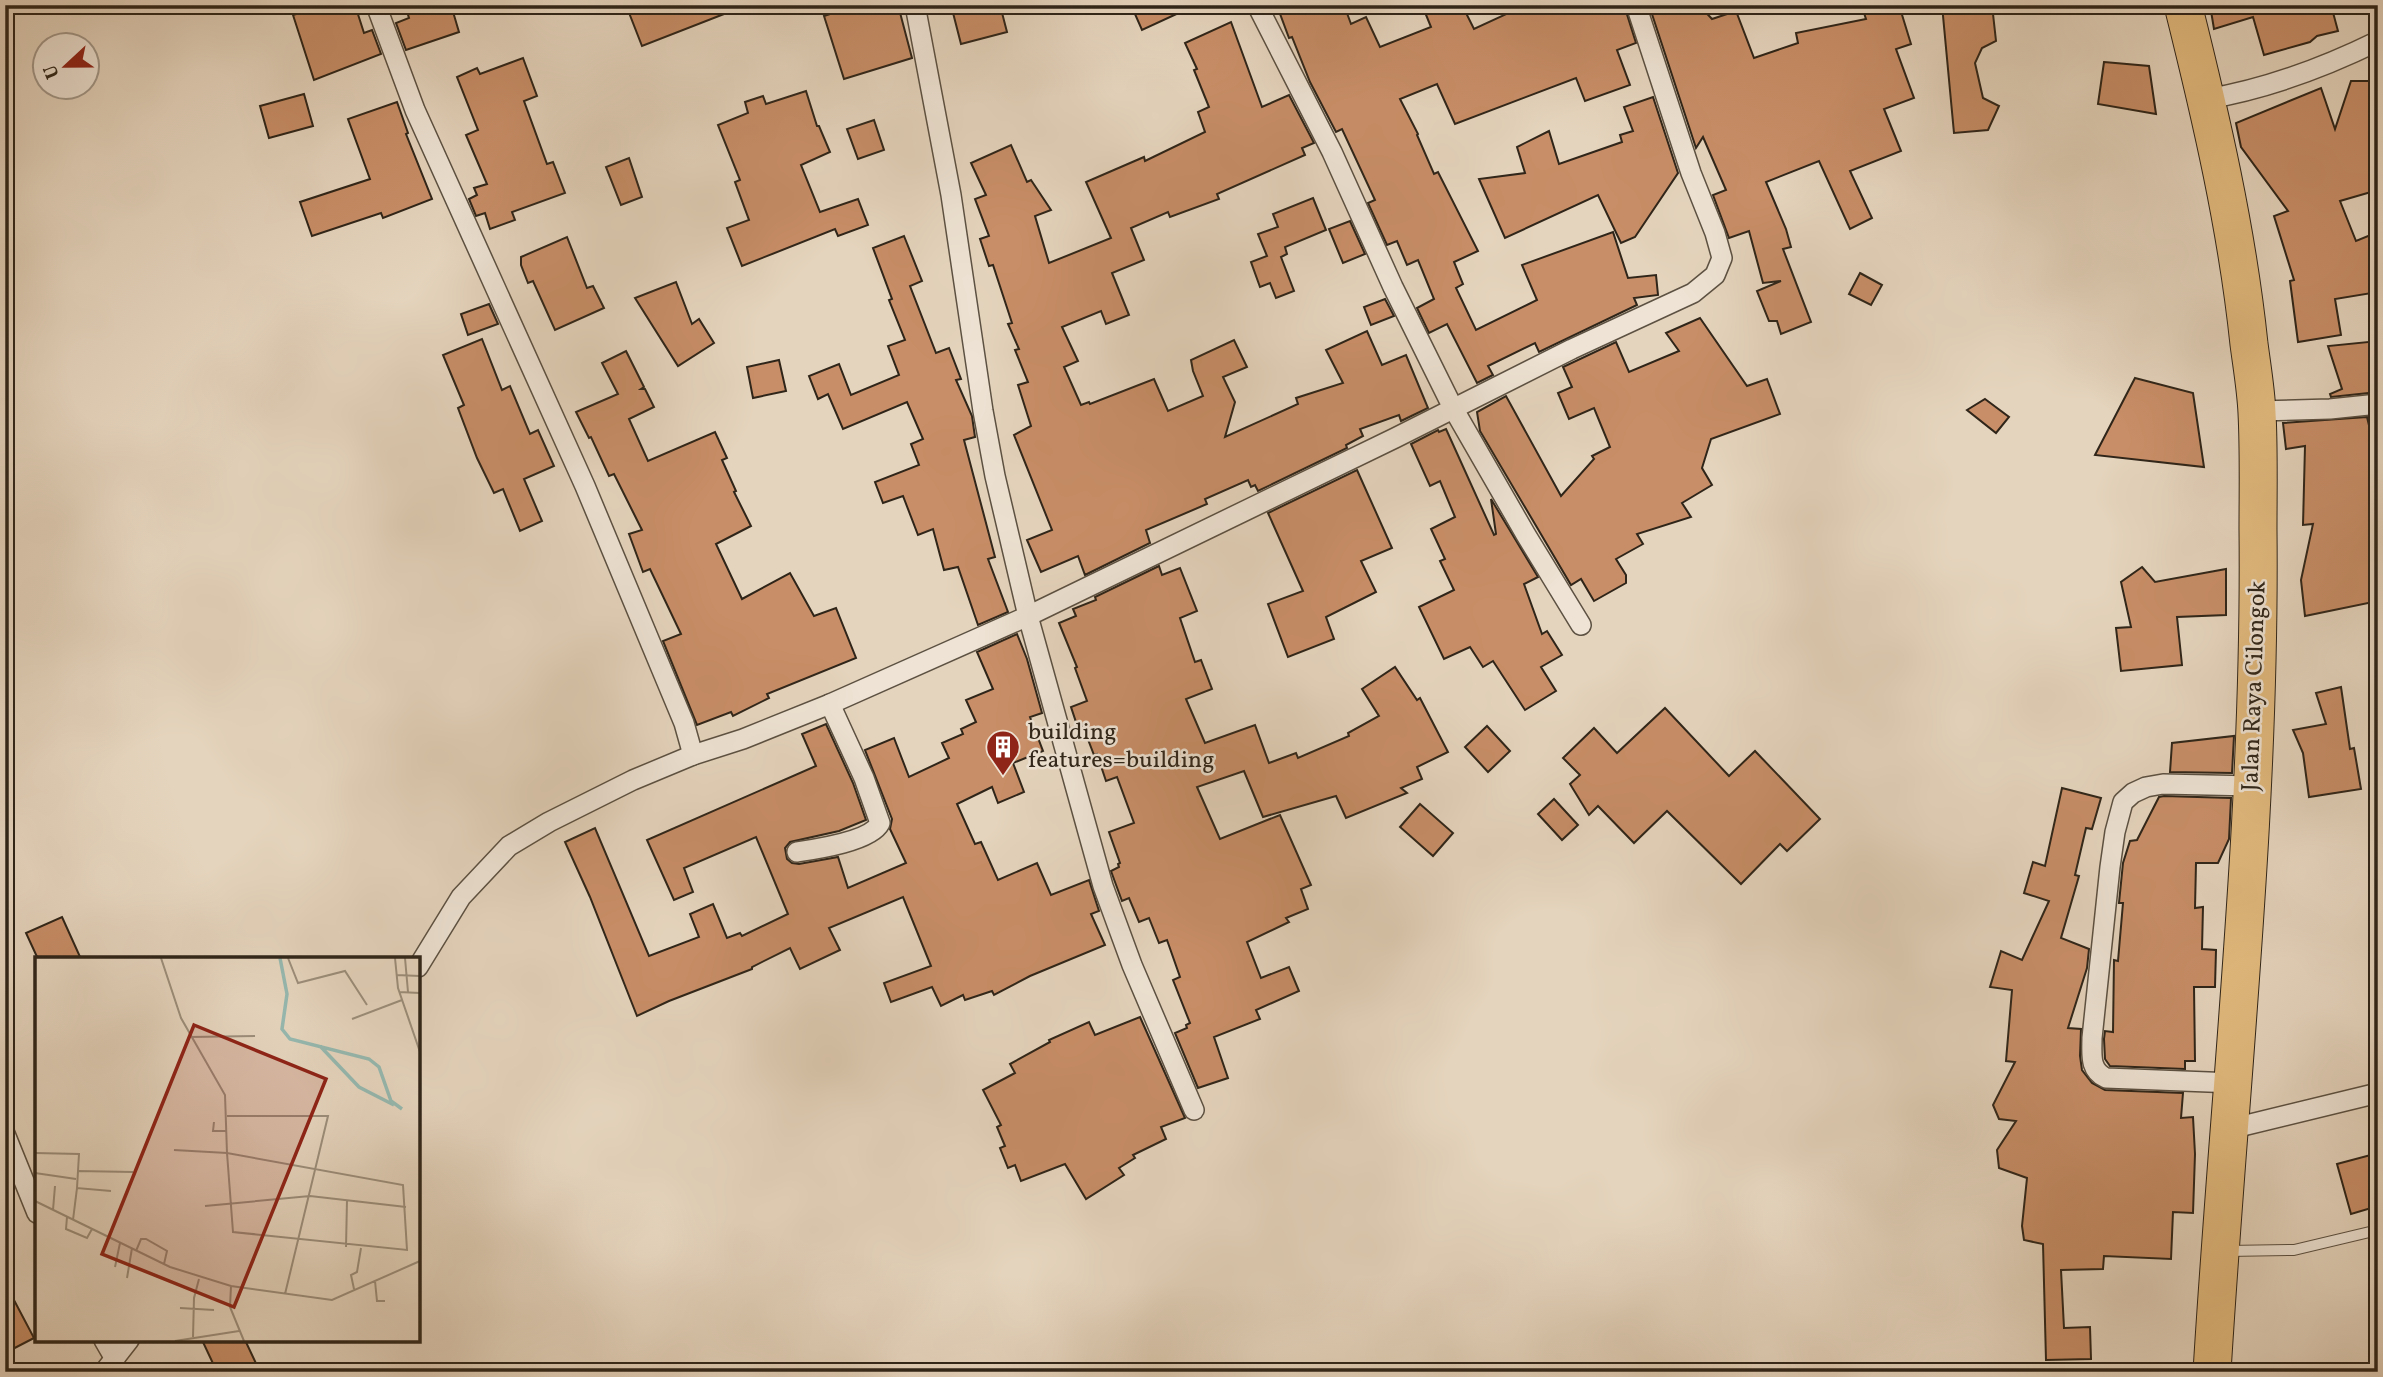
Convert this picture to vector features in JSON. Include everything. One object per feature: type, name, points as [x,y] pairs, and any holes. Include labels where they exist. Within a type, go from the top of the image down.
[{"type":"highway","name":"Jalan Raya Cilongok","points":[[2183,5],[2207,99],[2243,284],[2257,411],[2259,613],[2253,786],[2212,1372]]},
{"type":"street","points":[[376,5],[415,110],[585,486],[684,723],[693,755]]},
{"type":"street","points":[[915,5],[950,195],[995,476],[1028,616],[1103,886],[1132,965],[1194,1111]]},
{"type":"street","points":[[1257,5],[1332,152],[1393,287],[1453,408],[1581,625]]},
{"type":"street","points":[[420,964],[461,897],[509,846],[549,822],[621,786],[693,755],[743,739],[830,704],[1028,616],[1572,349],[1693,293],[1715,275],[1722,258],[1636,5]]},
{"type":"street","points":[[2207,99],[2275,84],[2378,41]]},
{"type":"street","points":[[2257,411],[2330,409],[2378,404]]},
{"type":"street","points":[[797,852],[831,847],[872,832],[880,823],[864,778],[830,704]]},
{"type":"street","points":[[2234,1083],[2106,1078],[2095,1070],[2092,1063],[2092,1038],[2110,867],[2123,802],[2146,787],[2163,784],[2253,786]]},
{"type":"street","points":[[2230,1129],[2378,1093]]},
{"type":"street","points":[[5,1134],[35,1208]]},
{"type":"street","points":[[104,1342],[110,1366]]},
{"type":"street","points":[[110,1366],[128,1342]]},
{"type":"lane","points":[[2219,1251],[2294,1250],[2378,1230]]},
{"type":"building","points":[[325,5],[355,5],[364,33],[372,30],[381,54],[314,80],[293,15]]},
{"type":"building","points":[[405,5],[451,5],[459,32],[406,50],[396,23],[409,18]]},
{"type":"building","points":[[626,5],[742,5],[742,7],[642,46]]},
{"type":"building","points":[[857,5],[898,5],[912,58],[844,79],[824,16]]},
{"type":"building","points":[[951,5],[1000,5],[1007,32],[961,44]]},
{"type":"building","points":[[1131,5],[1196,5],[1142,30]]},
{"type":"building","points":[[1295,5],[1344,5],[1351,24],[1366,17],[1380,47],[1431,27],[1422,5],[1462,5],[1474,29],[1526,5],[1624,5],[1636,43],[1617,50],[1630,85],[1585,101],[1576,78],[1455,124],[1437,84],[1400,99],[1434,174],[1438,172],[1478,251],[1454,262],[1463,284],[1456,288],[1476,330],[1537,300],[1522,265],[1613,232],[1628,278],[1656,275],[1658,295],[1634,298],[1637,305],[1539,352],[1535,343],[1488,366],[1493,375],[1477,383],[1447,324],[1429,333],[1417,308],[1434,299],[1418,260],[1407,265],[1397,241],[1387,245],[1368,203],[1375,200],[1342,129],[1336,132],[1310,82],[1292,37],[1289,38],[1279,11]]},
{"type":"building","points":[[1649,5],[1699,5],[1712,19],[1736,11],[1754,58],[1798,43],[1796,33],[1866,19],[1864,13],[1899,5],[1911,44],[1896,49],[1914,98],[1884,109],[1901,151],[1850,171],[1872,218],[1850,229],[1819,161],[1766,182],[1786,229],[1791,247],[1783,249],[1811,322],[1781,334],[1777,321],[1769,321],[1757,291],[1781,281],[1763,283],[1749,231],[1729,238],[1713,195],[1726,190],[1703,137],[1696,148]]},
{"type":"building","points":[[1942,5],[1992,5],[1996,41],[1982,48],[1975,63],[1983,98],[1999,106],[1988,130],[1954,133]]},
{"type":"building","points":[[2210,5],[2331,5],[2338,31],[2264,55],[2253,17],[2214,29]]},
{"type":"building","points":[[1231,22],[1262,107],[1289,95],[1314,143],[1302,148],[1305,155],[1217,194],[1219,199],[1170,217],[1168,212],[1131,228],[1144,260],[1112,273],[1129,315],[1106,324],[1101,311],[1062,327],[1078,361],[1064,367],[1081,405],[1154,379],[1168,411],[1203,396],[1191,360],[1234,340],[1247,367],[1223,377],[1235,402],[1225,437],[1298,404],[1296,398],[1343,383],[1326,350],[1367,331],[1382,365],[1406,355],[1428,408],[1401,421],[1399,415],[1360,429],[1363,436],[1346,445],[1347,448],[1258,491],[1255,485],[1251,487],[1248,480],[1205,499],[1207,504],[1146,530],[1150,543],[1085,575],[1078,556],[1041,572],[1027,540],[1052,530],[1014,435],[1031,426],[1018,385],[1028,382],[1015,350],[1019,349],[1008,324],[1012,323],[993,265],[989,266],[980,239],[989,236],[975,199],[986,195],[971,163],[1011,145],[1027,182],[1031,180],[1051,210],[1035,216],[1049,263],[1111,238],[1086,182],[1144,157],[1145,161],[1205,132],[1198,112],[1209,107],[1194,70],[1197,69],[1185,43]]},
{"type":"building","points":[[523,58],[537,96],[524,101],[547,164],[553,162],[565,193],[512,212],[515,220],[490,229],[485,213],[476,216],[469,199],[477,195],[474,188],[487,184],[466,135],[478,130],[457,77],[477,68],[480,74]]},
{"type":"building","points":[[2104,62],[2149,66],[2156,114],[2098,104]]},
{"type":"building","points":[[2351,81],[2378,81],[2378,190],[2340,201],[2356,241],[2378,232],[2378,292],[2335,299],[2341,335],[2298,342],[2290,281],[2294,280],[2274,216],[2288,211],[2241,147],[2236,123],[2321,88],[2335,129]]},
{"type":"building","points":[[806,91],[817,126],[830,152],[801,165],[820,212],[858,199],[868,225],[838,236],[835,229],[742,266],[727,228],[749,220],[735,182],[740,180],[718,125],[748,113],[745,102],[763,96],[766,104]]},
{"type":"building","points":[[304,94],[313,126],[269,138],[260,106]]},
{"type":"building","points":[[1653,97],[1678,173],[1635,237],[1621,243],[1598,195],[1505,238],[1479,179],[1525,173],[1517,147],[1549,131],[1559,164],[1622,142],[1620,135],[1633,131],[1624,107]]},
{"type":"building","points":[[397,102],[408,133],[406,134],[432,199],[383,218],[381,213],[312,236],[300,202],[370,179],[348,119]]},
{"type":"building","points":[[874,120],[884,150],[858,159],[847,129]]},
{"type":"building","points":[[629,158],[642,197],[621,205],[606,167]]},
{"type":"building","points":[[1313,198],[1326,230],[1285,247],[1287,254],[1281,257],[1294,291],[1276,298],[1270,283],[1260,287],[1251,262],[1267,256],[1258,234],[1278,227],[1273,214]]},
{"type":"building","points":[[1350,221],[1365,254],[1343,263],[1329,229]]},
{"type":"building","points":[[904,236],[922,281],[910,286],[936,353],[949,348],[961,379],[956,380],[972,416],[975,437],[964,440],[995,557],[988,559],[1008,612],[978,625],[958,567],[944,570],[933,529],[918,535],[903,496],[883,503],[875,482],[919,465],[911,444],[923,439],[907,402],[843,429],[828,394],[818,399],[809,376],[839,364],[851,395],[899,375],[888,346],[905,340],[873,248]]},
{"type":"building","points":[[567,237],[587,288],[593,286],[604,308],[555,330],[533,281],[528,283],[521,257]]},
{"type":"building","points":[[1860,273],[1882,285],[1871,305],[1849,294]]},
{"type":"building","points":[[676,282],[692,324],[699,319],[714,343],[678,366],[635,298]]},
{"type":"building","points":[[1385,299],[1394,316],[1371,325],[1364,307]]},
{"type":"building","points":[[489,304],[498,324],[468,335],[461,314]]},
{"type":"building","points":[[1700,318],[1747,386],[1767,379],[1780,414],[1711,439],[1702,468],[1712,485],[1682,503],[1691,517],[1637,534],[1643,544],[1616,559],[1626,575],[1626,583],[1594,601],[1581,579],[1571,585],[1480,431],[1477,412],[1506,396],[1561,496],[1594,459],[1592,456],[1610,447],[1594,408],[1569,419],[1558,393],[1572,387],[1563,367],[1616,342],[1629,372],[1679,351],[1666,333]]},
{"type":"building","points":[[482,339],[502,390],[510,386],[530,434],[538,430],[554,466],[524,479],[542,521],[520,531],[503,489],[494,493],[477,458],[458,408],[464,405],[443,355]]},
{"type":"building","points":[[2378,341],[2378,392],[2331,397],[2330,394],[2342,389],[2328,346]]},
{"type":"building","points":[[626,351],[644,387],[641,389],[645,389],[654,407],[629,419],[648,461],[715,432],[727,458],[722,460],[736,491],[734,492],[751,526],[716,544],[742,599],[790,573],[814,616],[836,608],[856,658],[767,694],[769,698],[733,716],[731,712],[697,725],[663,641],[681,634],[650,569],[643,572],[629,534],[642,530],[614,474],[609,476],[576,412],[618,394],[602,363]]},
{"type":"building","points":[[779,360],[786,391],[753,398],[747,367]]},
{"type":"building","points":[[2135,378],[2193,393],[2204,467],[2095,455]]},
{"type":"building","points":[[1985,399],[2009,417],[1996,433],[1967,410]]},
{"type":"building","points":[[2367,417],[2373,442],[2378,442],[2378,601],[2305,616],[2301,580],[2313,524],[2303,525],[2305,446],[2286,449],[2283,423]]},
{"type":"building","points":[[1446,429],[1494,535],[1491,499],[1538,577],[1524,584],[1542,634],[1547,631],[1562,655],[1541,667],[1556,691],[1525,710],[1493,661],[1483,667],[1470,647],[1444,659],[1419,607],[1454,590],[1440,561],[1445,559],[1431,529],[1455,517],[1440,481],[1430,486],[1411,444],[1438,430],[1439,432]]},
{"type":"building","points":[[1357,470],[1392,548],[1361,561],[1376,592],[1326,617],[1334,639],[1288,657],[1268,604],[1303,591],[1268,513]]},
{"type":"building","points":[[1159,566],[1162,575],[1180,568],[1197,611],[1180,618],[1195,662],[1201,660],[1212,689],[1186,699],[1205,743],[1255,725],[1269,763],[1296,753],[1298,758],[1349,736],[1348,733],[1379,716],[1362,689],[1395,667],[1417,700],[1420,698],[1448,752],[1417,767],[1422,779],[1401,788],[1407,793],[1346,818],[1336,796],[1263,817],[1244,771],[1197,787],[1220,839],[1280,815],[1311,885],[1301,889],[1308,909],[1286,918],[1289,922],[1247,942],[1261,978],[1289,967],[1299,991],[1256,1010],[1260,1019],[1214,1037],[1228,1078],[1198,1088],[1175,1033],[1187,1028],[1186,1025],[1190,1023],[1173,980],[1180,977],[1167,940],[1159,943],[1149,918],[1139,922],[1129,898],[1122,901],[1111,871],[1119,867],[1120,863],[1109,832],[1134,823],[1117,777],[1106,781],[1097,754],[1094,755],[1082,724],[1077,725],[1071,707],[1087,701],[1059,623],[1076,616],[1073,609],[1096,600],[1095,597]]},
{"type":"building","points":[[2142,567],[2155,582],[2226,569],[2226,615],[2177,617],[2182,665],[2121,671],[2116,628],[2131,627],[2121,582]]},
{"type":"building","points":[[1017,634],[1042,713],[1030,717],[1043,751],[1013,763],[1024,792],[998,803],[992,787],[957,804],[975,844],[981,842],[998,880],[1037,863],[1051,895],[1089,880],[1099,911],[1091,914],[1105,945],[1030,976],[994,995],[992,991],[965,1000],[963,995],[941,1006],[932,987],[891,1002],[884,983],[931,966],[903,897],[829,928],[840,950],[800,969],[790,948],[752,969],[637,1016],[565,842],[595,828],[649,956],[699,937],[690,914],[713,904],[727,938],[740,933],[742,936],[788,914],[756,837],[684,868],[693,892],[674,900],[647,840],[816,766],[802,734],[826,724],[853,783],[866,820],[839,831],[790,842],[785,848],[787,859],[799,864],[838,857],[848,888],[906,863],[890,829],[892,819],[865,750],[894,738],[909,777],[949,758],[942,743],[963,734],[961,729],[976,722],[966,700],[993,689],[977,652]]},
{"type":"building","points":[[2341,687],[2350,749],[2354,748],[2361,789],[2309,797],[2303,753],[2293,730],[2326,724],[2316,693]]},
{"type":"building","points":[[1665,708],[1729,776],[1755,751],[1820,819],[1787,851],[1780,844],[1741,884],[1667,811],[1634,843],[1598,806],[1589,815],[1570,784],[1580,775],[1563,758],[1594,728],[1617,753]]},
{"type":"building","points":[[1487,726],[1510,751],[1488,772],[1465,747]]},
{"type":"building","points":[[2234,736],[2232,773],[2170,772],[2172,743]]},
{"type":"building","points":[[2062,788],[2101,798],[2092,829],[2086,828],[2075,875],[2079,876],[2061,938],[2089,949],[2087,968],[2068,1028],[2081,1029],[2082,1070],[2092,1083],[2105,1090],[2183,1093],[2181,1118],[2193,1117],[2195,1154],[2193,1213],[2173,1212],[2171,1259],[2104,1256],[2103,1269],[2061,1270],[2064,1328],[2090,1327],[2091,1359],[2046,1360],[2043,1244],[2024,1240],[2022,1226],[2027,1178],[1999,1168],[1997,1150],[2016,1121],[1999,1119],[1993,1105],[2015,1062],[2006,1061],[2012,990],[1990,987],[2001,951],[2022,960],[2049,901],[2024,893],[2033,862],[2045,866]]},
{"type":"building","points":[[2159,797],[2231,798],[2229,839],[2218,863],[2196,863],[2195,908],[2203,907],[2202,949],[2216,950],[2215,987],[2194,987],[2195,1061],[2185,1061],[2185,1069],[2110,1066],[2105,1059],[2104,1039],[2105,1031],[2113,1032],[2114,960],[2118,961],[2123,863],[2130,841],[2137,840]]},
{"type":"building","points":[[1554,799],[1578,825],[1562,840],[1538,814]]},
{"type":"building","points":[[1420,804],[1453,833],[1433,856],[1400,827]]},
{"type":"building","points":[[62,917],[80,957],[37,957],[26,933]]},
{"type":"building","points":[[1140,1017],[1185,1118],[1161,1127],[1166,1139],[1133,1155],[1135,1158],[1119,1168],[1124,1175],[1086,1199],[1065,1164],[1021,1181],[1015,1165],[1008,1168],[1000,1148],[1005,1146],[997,1127],[1001,1125],[983,1090],[1015,1073],[1010,1064],[1050,1042],[1049,1040],[1089,1022],[1095,1035]]},
{"type":"building","points":[[2378,1153],[2378,1206],[2351,1214],[2337,1164]]},
{"type":"building","points":[[5,1283],[34,1338],[5,1353]]},
{"type":"building","points":[[203,1342],[246,1342],[260,1372],[217,1372]]},
{"type":"place","name":"building features=building","points":[[1003,777]]}]
